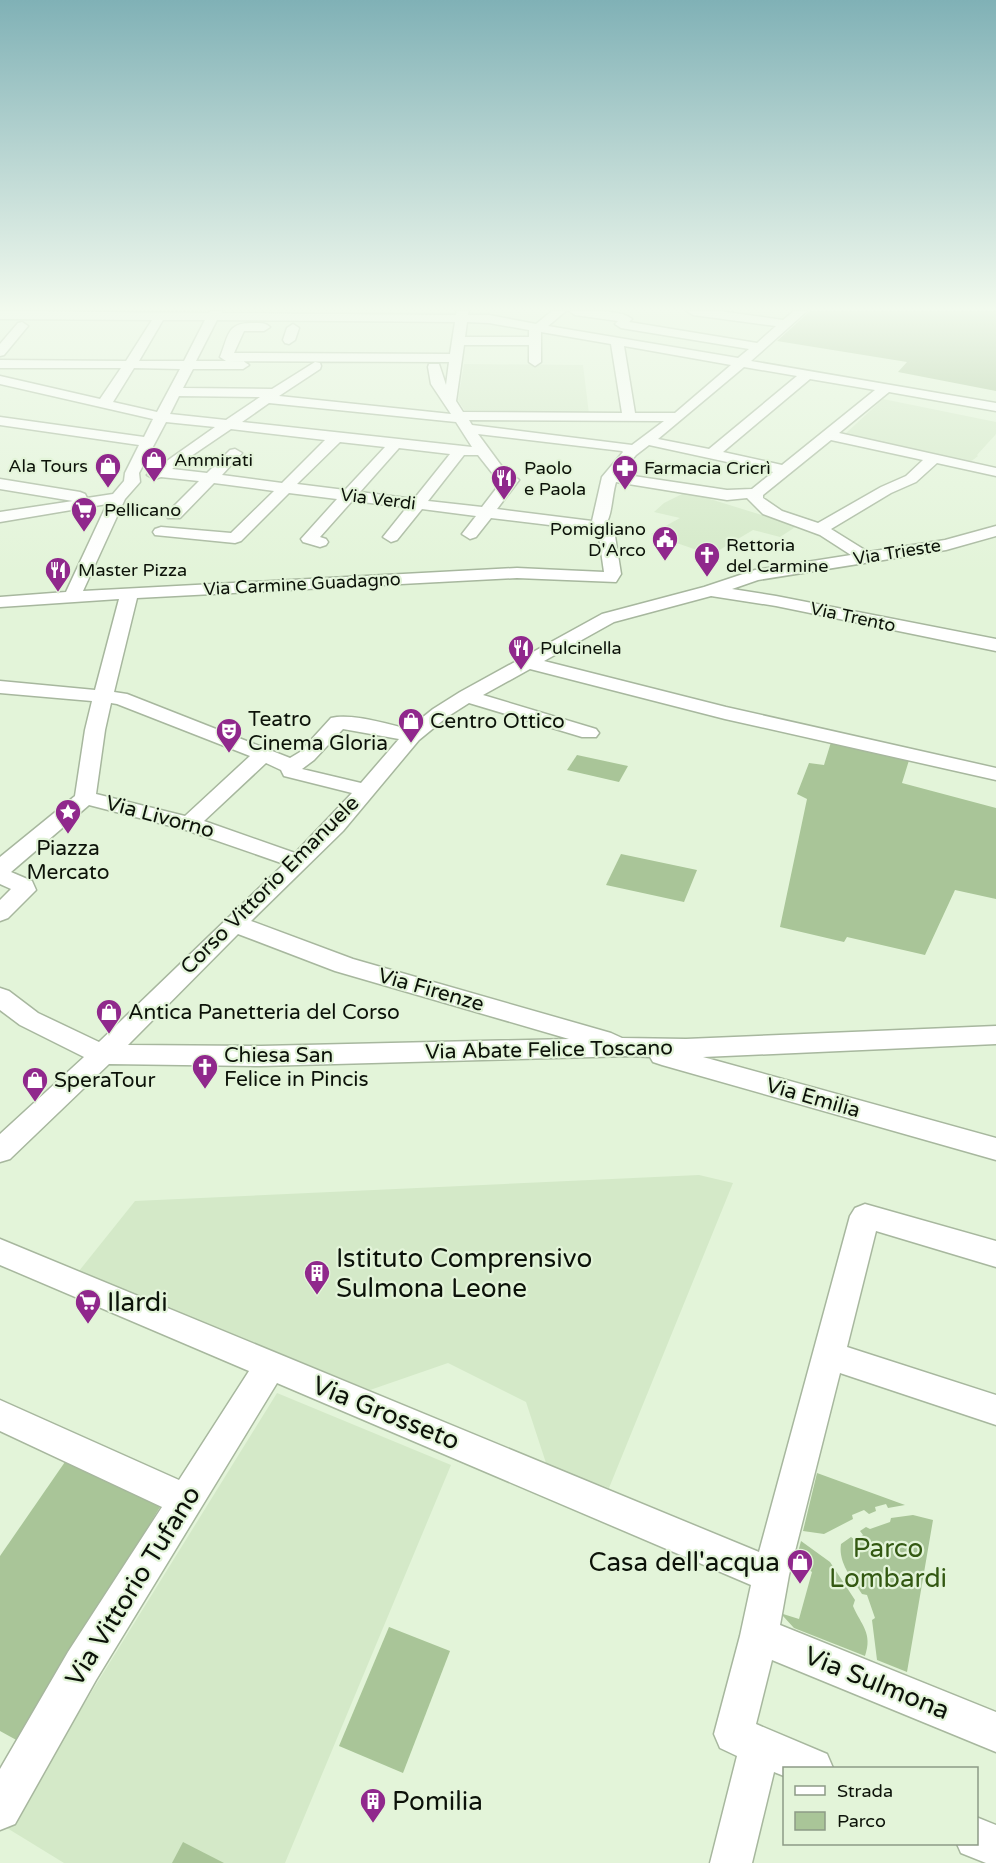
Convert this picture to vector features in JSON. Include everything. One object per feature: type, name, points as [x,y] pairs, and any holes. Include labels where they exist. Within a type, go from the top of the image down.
[{"type":"street","points":[[75,398],[162,417],[460,451],[476,451],[480,447]]},
{"type":"street","points":[[101,404],[109,398]]},
{"type":"street","points":[[132,482],[132,473],[172,398]]},
{"type":"street","points":[[72,597],[118,498],[132,482],[159,472],[269,398]]},
{"type":"street","points":[[288,398],[449,418],[527,436],[626,447],[631,452]]},
{"type":"street","points":[[626,398],[629,416]]},
{"type":"street","points":[[596,526],[601,520],[603,500],[610,477],[631,452],[648,441],[700,398]]},
{"type":"street","points":[[712,454],[779,398]]},
{"type":"street","points":[[610,477],[727,495],[756,493],[874,398]]},
{"type":"street","points":[[944,398],[996,407]]},
{"type":"street","points":[[450,400],[462,421],[498,471],[511,480],[470,534]]},
{"type":"street","points":[[462,421],[527,416],[678,417]]},
{"type":"street","points":[[527,416],[527,436]]},
{"type":"street","points":[[605,416],[606,445]]},
{"type":"street","points":[[0,421],[149,442]]},
{"type":"street","points":[[828,435],[996,472]]},
{"type":"street","points":[[161,532],[235,538],[336,437]]},
{"type":"street","points":[[648,441],[785,470]]},
{"type":"street","points":[[320,542],[309,539],[395,444]]},
{"type":"street","points":[[391,537],[460,451]]},
{"type":"street","points":[[174,515],[235,453]]},
{"type":"street","points":[[819,529],[911,478],[933,459]]},
{"type":"street","name":"Via Verdi","points":[[159,472],[596,526]]},
{"type":"street","points":[[0,484],[100,501]]},
{"type":"street","points":[[756,493],[755,500],[766,510],[819,529],[845,543],[864,557]]},
{"type":"street","points":[[0,517],[118,498]]},
{"type":"street","points":[[0,503],[40,510]]},
{"type":"street","name":"Via Carmine Guadagno","points":[[0,602],[517,573],[610,578],[613,569],[609,562],[606,536],[596,526]]},
{"type":"street","name":"Via Trieste","points":[[657,603],[710,591],[755,575],[946,545],[996,531]]},
{"type":"street","name":"Via Trento","points":[[710,591],[770,600],[996,645]]},
{"type":"street","name":"Via Livorno","points":[[129,594],[104,696],[90,761],[85,798],[115,803],[190,823],[299,862]]},
{"type":"street","name":"Corso Vittorio Emanuele","points":[[0,1150],[335,826],[412,736],[440,713],[467,696],[608,618],[657,603]]},
{"type":"street","points":[[529,663],[725,714],[996,774]]},
{"type":"street","points":[[2,689],[120,698],[264,754],[291,767]]},
{"type":"street","points":[[467,696],[590,733]]},
{"type":"street","points":[[291,767],[307,756],[338,723],[381,728],[412,736]]},
{"type":"street","points":[[190,823],[264,754]]},
{"type":"street","points":[[291,767],[291,772],[364,790]]},
{"type":"street","points":[[0,869],[85,798]]},
{"type":"street","points":[[0,876],[24,886],[24,890],[0,914]]},
{"type":"street","name":"Via Firenze","points":[[235,924],[344,965],[630,1047]]},
{"type":"street","points":[[0,997],[29,1019],[101,1054]]},
{"type":"street","name":"Via Abate Felice Toscano","points":[[101,1054],[261,1056],[686,1047],[996,1035]]},
{"type":"street","name":"Via Emilia","points":[[630,1047],[996,1149]]},
{"type":"street","points":[[811,1767],[734,1734],[759,1636],[771,1575],[865,1216],[996,1254]]},
{"type":"street","name":"Via Grosseto","points":[[0,1252],[771,1575]]},
{"type":"street","points":[[828,1355],[996,1410]]},
{"type":"street","name":"Via Vittorio Tufano","points":[[0,1809],[82,1666],[270,1366]]},
{"type":"street","points":[[0,1415],[185,1500]]},
{"type":"street","name":"Via Sulmona","points":[[759,1636],[996,1731]]},
{"type":"street","points":[[731,1863],[760,1746]]},
{"type":"street","points":[[978,1839],[996,1846]]},
{"type":"shaded area","points":[[458,398],[587,398],[589,414],[466,413]]},
{"type":"shaded area","points":[[883,399],[996,422],[996,434],[978,456],[969,463],[844,435]]},
{"type":"shaded area","points":[[684,493],[694,494],[797,526],[780,537],[753,530],[711,555],[651,534],[680,518],[654,512],[664,503]]},
{"type":"shaded area","points":[[699,1175],[733,1183],[609,1488],[547,1466],[526,1402],[448,1363],[370,1390],[79,1271],[135,1201]]},
{"type":"shaded area","points":[[277,1393],[451,1465],[285,1863],[64,1863],[7,1828]]},
{"type":"green space","points":[[832,739],[910,757],[902,783],[996,808],[996,899],[955,890],[925,955],[847,937],[844,942],[780,927],[807,799],[797,794],[809,763],[824,765]]},
{"type":"green space","points":[[577,755],[628,766],[619,782],[567,770]]},
{"type":"green space","points":[[621,854],[697,870],[684,902],[606,885]]},
{"type":"green space","points":[[67,1459],[163,1502],[20,1742],[0,1731],[0,1556]]},
{"type":"green space","points":[[817,1473],[905,1505],[888,1508],[886,1504],[875,1507],[876,1511],[869,1514],[864,1510],[852,1515],[853,1519],[824,1534],[803,1531]]},
{"type":"green space","name":"Parco Lombardi","points":[[913,1515],[933,1520],[907,1672],[877,1660],[872,1620],[875,1618],[867,1595],[862,1594],[847,1570],[842,1558],[841,1544],[851,1537],[855,1540],[863,1535],[860,1531],[866,1527],[870,1529],[890,1522],[891,1518]]},
{"type":"green space","points":[[801,1541],[830,1562],[855,1600],[853,1606],[867,1635],[865,1656],[794,1628],[783,1616],[783,1614],[799,1619],[812,1572],[796,1560]]},
{"type":"green space","points":[[389,1627],[450,1651],[403,1773],[339,1746]]},
{"type":"green space","points":[[183,1842],[224,1863],[172,1863]]},
{"type":"place","name":"Ammirati","points":[[154,483]]},
{"type":"place","name":"Ala Tours","points":[[108,489]]},
{"type":"place","name":"Farmacia Cricrì","points":[[625,491]]},
{"type":"place","name":"Paolo e Paola","points":[[504,501]]},
{"type":"place","name":"Pellicano","points":[[84,533]]},
{"type":"place","name":"Pomigliano D'Arco","points":[[665,562]]},
{"type":"place","name":"Rettoria del Carmine","points":[[707,578]]},
{"type":"place","name":"Master Pizza","points":[[58,593]]},
{"type":"place","name":"Pulcinella","points":[[521,671]]},
{"type":"place","name":"Centro Ottico","points":[[411,744]]},
{"type":"place","name":"Teatro Cinema Gloria","points":[[229,754]]},
{"type":"place","name":"Piazza Mercato","points":[[68,835]]},
{"type":"place","name":"Antica Panetteria del Corso","points":[[109,1035]]},
{"type":"place","name":"Chiesa San Felice in Pincis","points":[[205,1090]]},
{"type":"place","name":"SperaTour","points":[[35,1103]]},
{"type":"place","name":"Istituto Comprensivo Sulmona Leone","points":[[317,1296]]},
{"type":"place","name":"Ilardi","points":[[88,1325]]},
{"type":"place","name":"Casa dell'acqua","points":[[800,1585]]},
{"type":"place","name":"Pomilia","points":[[373,1824]]}]
